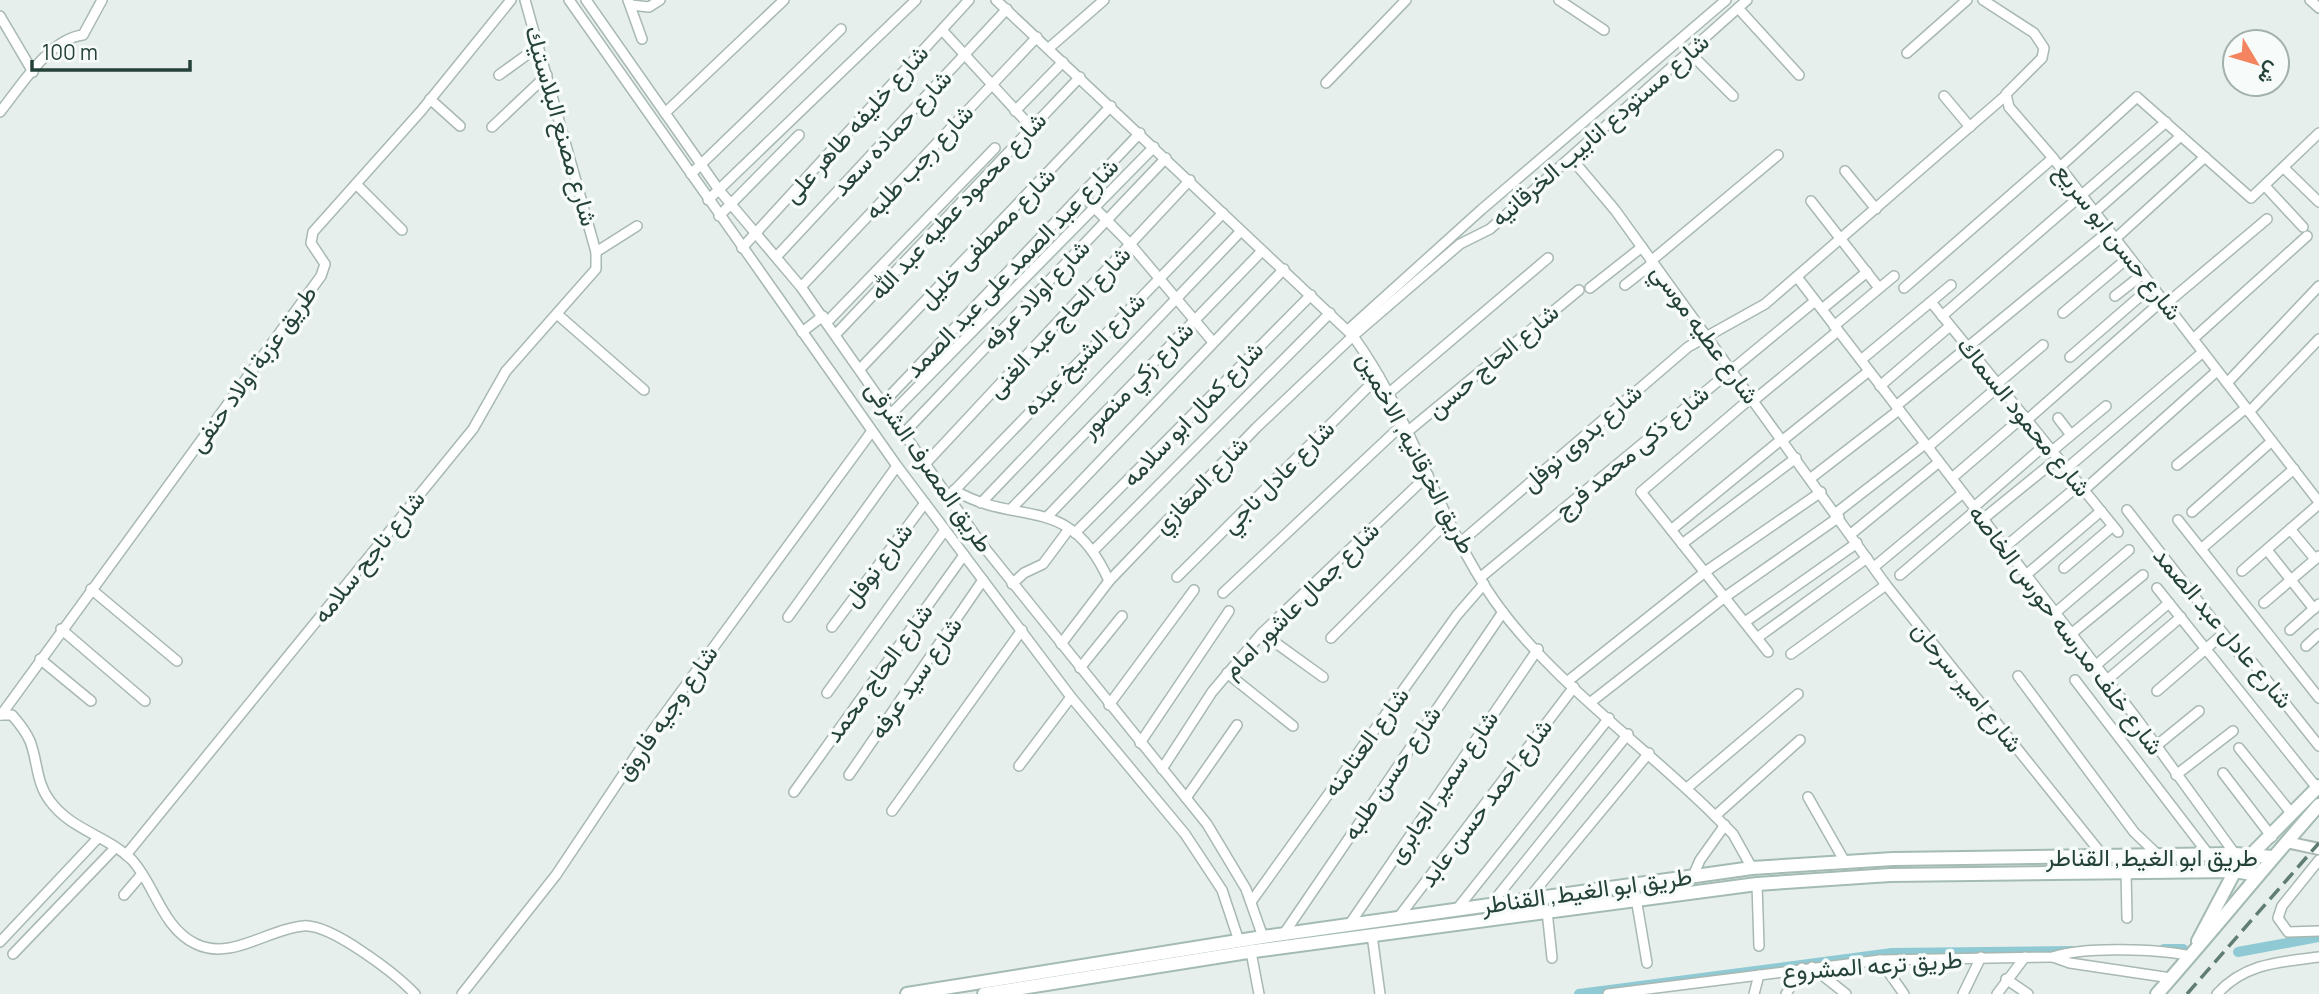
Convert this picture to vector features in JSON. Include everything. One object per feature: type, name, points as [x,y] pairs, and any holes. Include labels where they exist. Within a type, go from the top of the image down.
[{"type":"main road","points":[[2194,952],[2235,871],[2249,854],[2272,837],[2318,787]]},
{"type":"main road","points":[[2157,994],[2257,875],[2317,811]]},
{"type":"main road","name":"طريق ابو الغيط, القناطر","points":[[907,994],[1263,937],[1752,868],[1845,862],[2159,855],[2249,854],[2273,858]]},
{"type":"main road","name":"طريق ابو الغيط, القناطر","points":[[984,994],[1251,952],[1636,898],[1757,884],[1890,875],[2235,871],[2257,875]]},
{"type":"street","points":[[2,105],[61,42],[72,35],[83,35],[102,0]]},
{"type":"street","name":"طريق عزبة اولاد حنفى","points":[[0,715],[321,276],[325,264],[311,238],[511,0]]},
{"type":"street","name":"شارع مصنع البلاستيك","points":[[526,0],[596,252]]},
{"type":"street","name":"طريق المصرف الشرقى","points":[[569,0],[897,466],[1070,697],[1185,834],[1222,891],[1240,941]]},
{"type":"street","points":[[629,3],[649,7],[660,0]]},
{"type":"street","points":[[665,113],[784,0]]},
{"type":"street","points":[[708,200],[916,0]]},
{"type":"street","name":"شارع خليفه طاهر على","points":[[742,248],[969,0]]},
{"type":"street","name":"طريق الخرقانيه, الاخمين","points":[[996,0],[1351,333],[1389,393],[1450,519],[1503,612],[1571,684],[1650,752],[1716,816],[1752,868]]},
{"type":"street","points":[[1049,48],[1104,0]]},
{"type":"street","points":[[1326,83],[1406,0]]},
{"type":"street","points":[[1559,0],[1604,30]]},
{"type":"street","name":"شارع مستودع انابيب الخرقانيه","points":[[1351,333],[1481,211],[1726,0]]},
{"type":"street","name":"شارع مستودع انابيب الخرقانيه","points":[[1351,333],[1460,244],[1489,229],[1747,0]]},
{"type":"street","points":[[1907,53],[1967,0]]},
{"type":"street","points":[[1983,0],[2038,36],[2044,48],[2042,58],[2004,97]]},
{"type":"street","points":[[2309,0],[2319,8]]},
{"type":"street","name":"طريق المصرف الشرقى","points":[[590,2],[719,190],[801,286],[951,493],[1012,584],[1207,824],[1251,902],[1263,937]]},
{"type":"street","points":[[629,3],[642,39]]},
{"type":"street","points":[[1738,8],[1799,75]]},
{"type":"street","name":"شارع حماده سعد","points":[[776,256],[1007,9]]},
{"type":"street","points":[[0,16],[33,72]]},
{"type":"street","points":[[691,174],[841,30]]},
{"type":"street","name":"شارع مصطفى خليل","points":[[942,30],[1032,128]]},
{"type":"street","name":"شارع رجب طلبه","points":[[801,286],[1037,37]]},
{"type":"street","points":[[499,75],[539,46]]},
{"type":"street","points":[[1689,52],[1733,96]]},
{"type":"street","points":[[1015,111],[1063,61]]},
{"type":"street","points":[[492,127],[547,75]]},
{"type":"street","name":"شارع محمود عطيه عبد الله","points":[[836,334],[1080,77]]},
{"type":"street","points":[[1944,96],[1970,127]]},
{"type":"street","name":"شارع بدوى نوفل","points":[[1462,541],[1705,336],[1754,311],[1797,277],[2004,97]]},
{"type":"street","name":"شارع حسن ابو سريع","points":[[2004,97],[2009,107],[2053,158],[2319,503]]},
{"type":"street","points":[[2060,167],[2135,98],[2140,99],[2251,198],[2317,140]]},
{"type":"street","points":[[430,99],[460,126]]},
{"type":"street","name":"شارع مصطفى خليل","points":[[860,369],[1111,106]]},
{"type":"street","points":[[1942,316],[2166,122]]},
{"type":"street","name":"شارع عبد الصمد على عبد الصمد","points":[[884,402],[1140,133]]},
{"type":"street","points":[[719,216],[799,135]]},
{"type":"street","points":[[2095,212],[2181,136]]},
{"type":"street","points":[[892,413],[1154,146]]},
{"type":"street","points":[[802,332],[825,319],[995,148]]},
{"type":"street","points":[[1625,285],[1778,155]]},
{"type":"street","points":[[1811,478],[1968,347],[2112,235],[2205,157]]},
{"type":"street","name":"شارع اولاد عرفه","points":[[905,432],[1166,158]]},
{"type":"street","name":"شارع عطيه موسي","points":[[1571,158],[1642,247],[1729,371],[1838,515]]},
{"type":"street","points":[[1904,288],[2053,158]]},
{"type":"street","points":[[2284,168],[2319,202]]},
{"type":"street","points":[[1845,171],[1876,209]]},
{"type":"street","name":"شارع الحاج عبد الغنى","points":[[927,463],[1190,180]]},
{"type":"street","points":[[356,184],[402,230]]},
{"type":"street","points":[[2193,339],[2305,232],[2265,186]]},
{"type":"street","points":[[1083,195],[1131,245],[1213,342]]},
{"type":"street","points":[[1811,201],[1879,288]]},
{"type":"street","name":"شارع الشيخ عبده","points":[[951,493],[1223,213]]},
{"type":"street","points":[[1952,478],[2267,219]]},
{"type":"street","points":[[596,252],[637,226]]},
{"type":"street","points":[[981,503],[1241,231]]},
{"type":"street","points":[[1590,288],[1642,247]]},
{"type":"street","name":"شارع زكي منصور","points":[[1011,509],[1262,251]]},
{"type":"street","name":"شارع ناجح سلامه","points":[[126,855],[472,429],[506,371],[596,269],[596,252]]},
{"type":"street","points":[[2063,313],[2129,257]]},
{"type":"street","points":[[1389,393],[1548,258]]},
{"type":"street","points":[[1047,517],[1284,269]]},
{"type":"street","points":[[1822,309],[1867,272]]},
{"type":"street","points":[[2115,296],[2143,274]]},
{"type":"street","points":[[1768,652],[1641,492],[1894,276]]},
{"type":"street","name":"شارع خلف مدرسه حورس الخاصه","points":[[1797,277],[2107,680],[2235,854]]},
{"type":"street","points":[[1861,360],[1951,285]]},
{"type":"street","points":[[2070,358],[2152,286]]},
{"type":"street","points":[[2227,383],[2319,286]]},
{"type":"street","name":"شارع الحاج حسن","points":[[1223,593],[1405,428],[1579,290]]},
{"type":"street","name":"شارع كمال ابو سلامه","points":[[1012,584],[1024,573],[1043,564],[1072,531],[1311,295]]},
{"type":"street","name":"شارع ذكى محمد فرج","points":[[1483,580],[1815,301]]},
{"type":"street","name":"شارع محمود السماك","points":[[1931,302],[2115,529],[2064,568]]},
{"type":"street","points":[[1093,551],[1330,313]]},
{"type":"street","points":[[556,314],[643,390]]},
{"type":"street","points":[[1880,386],[1950,326]]},
{"type":"street","name":"شارع المغازي","points":[[1061,644],[1109,581],[1351,333]]},
{"type":"street","points":[[2177,465],[2248,410],[2319,339]]},
{"type":"street","points":[[1591,702],[1725,597],[1838,515],[1926,445],[2043,345]]},
{"type":"street","points":[[2066,468],[2203,352]]},
{"type":"street","points":[[2005,547],[2082,487],[2217,371]]},
{"type":"street","points":[[1671,530],[1869,372]]},
{"type":"street","name":"شارع عادل ناجي","points":[[1177,577],[1379,376]]},
{"type":"street","points":[[1900,575],[1975,509],[2106,406]]},
{"type":"street","points":[[2058,418],[2071,435]]},
{"type":"street","name":"شارع وجيه فاروق","points":[[461,994],[556,875],[653,730],[872,431]]},
{"type":"street","points":[[2193,512],[2272,441]]},
{"type":"street","points":[[1983,519],[2052,451]]},
{"type":"street","points":[[1682,544],[1796,457]]},
{"type":"street","points":[[1851,534],[1939,462]]},
{"type":"street","points":[[789,617],[897,466]]},
{"type":"street","points":[[2201,549],[2294,469]]},
{"type":"street","name":"شارع جمال عاشور امام","points":[[1162,769],[1227,673],[1262,633],[1428,475]]},
{"type":"street","name":"شارع احمد حسن عابد","points":[[1398,918],[1571,684],[1704,572],[1821,492]]},
{"type":"street","points":[[951,493],[981,503],[1047,517],[1072,531],[1093,551],[1109,581]]},
{"type":"street","points":[[1874,567],[1963,493]]},
{"type":"street","name":"شارع نوفل","points":[[832,627],[925,503]]},
{"type":"street","points":[[2242,571],[2319,503]]},
{"type":"street","name":"شارع عادل عبد الصمد","points":[[2127,510],[2244,660],[2253,663],[2319,746]]},
{"type":"street","points":[[2026,575],[2101,511]]},
{"type":"street","name":"شارع امير سرحان","points":[[1838,515],[1886,585],[2104,857]]},
{"type":"street","points":[[1331,638],[1450,519]]},
{"type":"street","points":[[2178,520],[2319,698]]},
{"type":"street","points":[[2264,603],[2317,558],[2290,529]]},
{"type":"street","points":[[827,693],[945,530]]},
{"type":"street","points":[[1745,622],[1857,543]]},
{"type":"street","points":[[2055,613],[2129,550]]},
{"type":"street","points":[[2267,550],[2316,607],[2290,630]]},
{"type":"street","name":"شارع الحاج محمد","points":[[793,792],[964,555]]},
{"type":"street","points":[[1757,638],[1867,558]]},
{"type":"street","points":[[2071,634],[2143,575]]},
{"type":"street","name":"شارع سيد عرفه","points":[[849,775],[983,580]]},
{"type":"street","name":"شارع العتامنه","points":[[1251,902],[1483,580]]},
{"type":"street","points":[[1791,654],[1886,585]]},
{"type":"street","points":[[2157,588],[2318,787]]},
{"type":"street","points":[[91,589],[177,661]]},
{"type":"street","points":[[1109,705],[1194,590]]},
{"type":"street","points":[[2095,666],[2169,603]]},
{"type":"street","points":[[1140,743],[1229,611]]},
{"type":"street","name":"شارع حسن طلبه","points":[[1283,935],[1503,612]]},
{"type":"street","points":[[1080,668],[1122,616]]},
{"type":"street","points":[[2107,680],[2181,618]]},
{"type":"street","points":[[61,629],[145,701]]},
{"type":"street","points":[[892,811],[1022,631]]},
{"type":"street","points":[[1262,633],[1323,677]]},
{"type":"street","points":[[2157,691],[2224,634]]},
{"type":"street","points":[[2306,646],[2319,634]]},
{"type":"street","name":"شارع سمير الجابرى","points":[[1349,925],[1538,649]]},
{"type":"street","points":[[40,659],[91,701]]},
{"type":"street","points":[[1227,673],[1293,726]]},
{"type":"street","points":[[2018,676],[2134,832],[2159,855]]},
{"type":"street","points":[[2075,680],[2209,855]]},
{"type":"street","points":[[1687,788],[1798,694]]},
{"type":"street","points":[[1019,766],[1070,697]]},
{"type":"street","points":[[2156,746],[2199,711]]},
{"type":"street","points":[[0,715],[12,715],[26,732],[40,783],[51,802],[69,821],[126,855],[142,874],[161,908],[192,942],[221,949],[278,932],[314,926],[327,930],[378,962],[415,994]]},
{"type":"street","points":[[1457,909],[1609,718]]},
{"type":"street","points":[[1186,798],[1237,725]]},
{"type":"street","points":[[2176,775],[2233,730]]},
{"type":"street","points":[[1492,904],[1628,734]]},
{"type":"street","points":[[1716,816],[1800,740]]},
{"type":"street","points":[[2239,748],[2292,814]]},
{"type":"street","points":[[1515,915],[1650,752]]},
{"type":"street","points":[[2223,773],[2272,837]]},
{"type":"street","points":[[1808,797],[1845,862]]},
{"type":"street","points":[[1693,876],[1700,859],[1724,825]]},
{"type":"street","points":[[0,942],[98,838]]},
{"type":"street","points":[[2286,842],[2319,849]]},
{"type":"street","points":[[13,954],[115,848]]},
{"type":"street","points":[[2319,860],[2282,906],[2278,918],[2288,932],[2319,931]]},
{"type":"street","points":[[2126,872],[2127,918]]},
{"type":"street","points":[[124,895],[142,874]]},
{"type":"street","points":[[1757,884],[1759,946]]},
{"type":"street","points":[[1636,898],[1647,963]]},
{"type":"street","points":[[1547,911],[1552,958]]},
{"type":"street","points":[[1372,935],[1380,994]]},
{"type":"street","points":[[1251,952],[1259,994]]},
{"type":"street","name":"طريق ترعه المشروع","points":[[1608,994],[1681,989],[1807,968],[1880,960],[2194,952]]},
{"type":"street","points":[[1964,994],[1981,957]]},
{"type":"street","points":[[1997,994],[2025,957]]},
{"type":"street","name":"طريق ترعه المشروع","points":[[2053,957],[2070,963],[2171,978]]},
{"type":"street","points":[[2217,994],[2236,976],[2257,966],[2319,957]]},
{"type":"street","points":[[1880,960],[1904,994]]},
{"type":"street","points":[[1786,994],[1807,968],[1846,994]]},
{"type":"street","points":[[1754,994],[1759,975]]},
{"type":"street","points":[[2006,979],[2028,994]]},
{"type":"street","points":[[1709,994],[1716,982]]},
{"type":"waterway","points":[[2238,952],[2319,937]]},
{"type":"waterway","points":[[2164,949],[2183,949]]},
{"type":"waterway","points":[[1579,994],[1892,953],[2071,951]]},
{"type":"railway","points":[[2187,994],[2319,843]]}]
